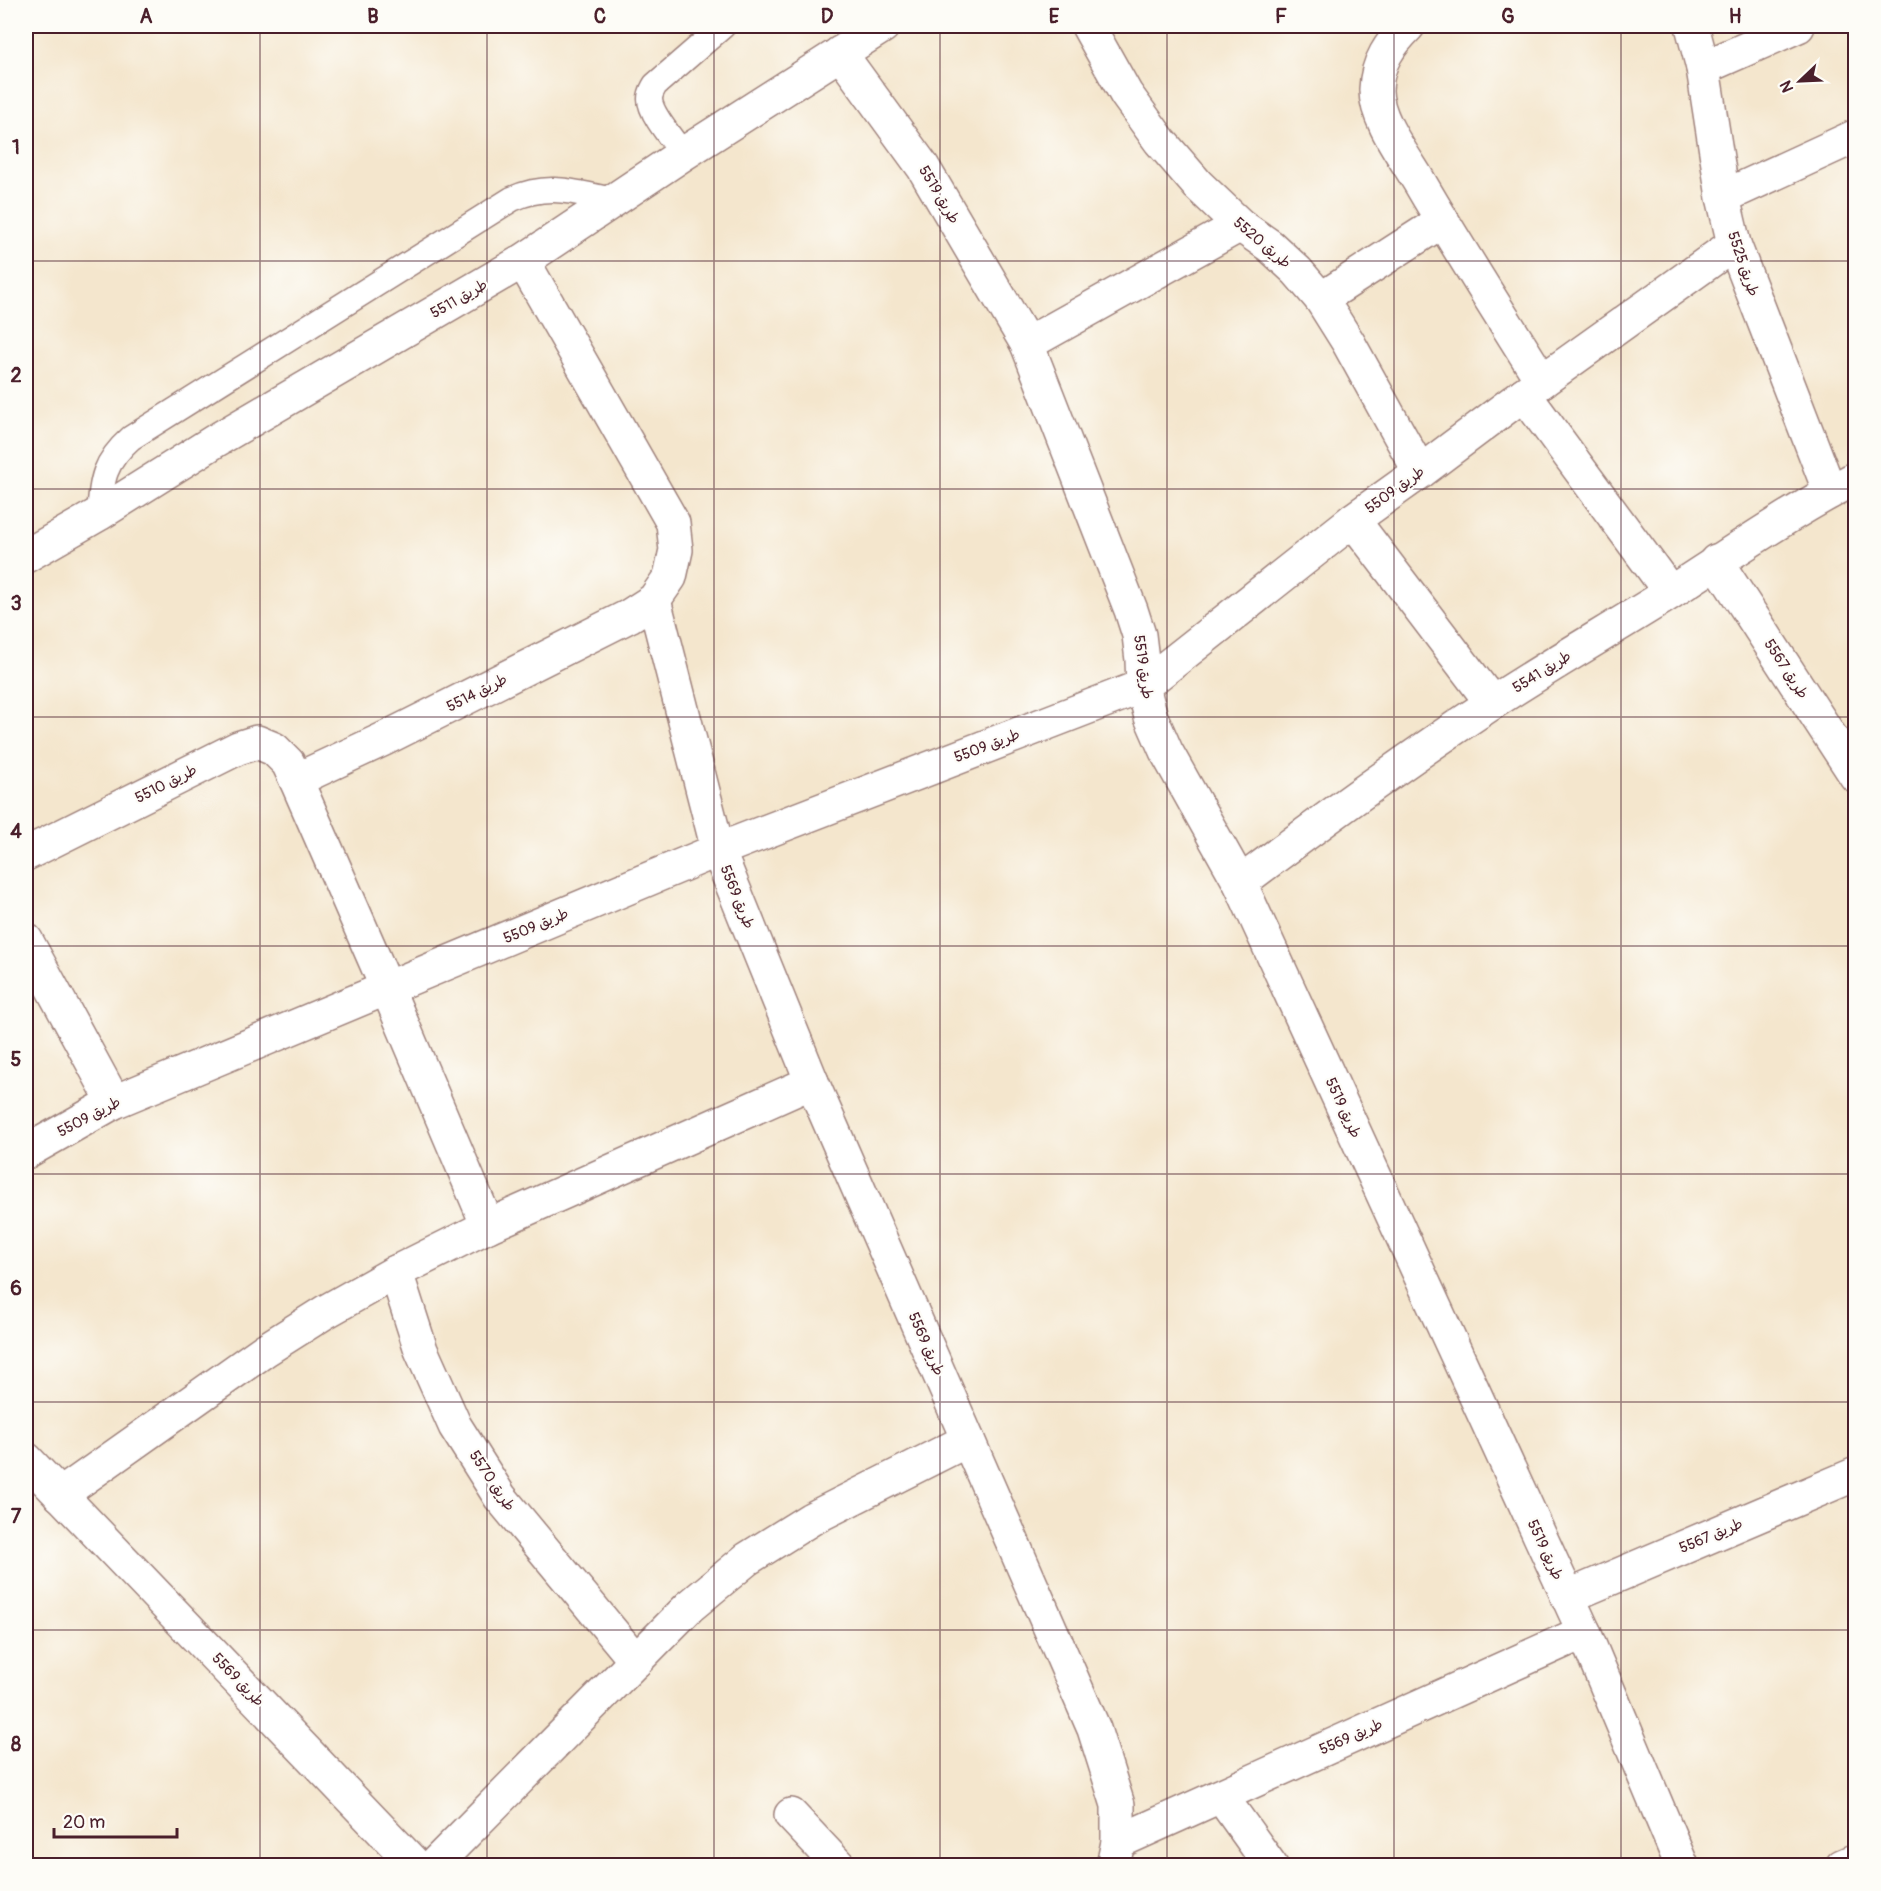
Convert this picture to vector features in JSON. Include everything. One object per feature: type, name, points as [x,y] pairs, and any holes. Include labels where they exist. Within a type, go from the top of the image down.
[{"type":"street","name":"طريق 5520","points":[[1088,26],[1126,94],[1160,141],[1198,185],[1240,225],[1270,246],[1297,271],[1321,299],[1348,342],[1420,472]]},
{"type":"street","points":[[1408,26],[1389,46],[1378,67],[1376,91],[1380,114],[1442,221],[1533,388],[1670,592]]},
{"type":"street","name":"طريق 5525","points":[[1692,26],[1703,68],[1722,197],[1734,243],[1843,485]]},
{"type":"street","points":[[1703,68],[1798,26]]},
{"type":"street","name":"طريق 5511","points":[[26,556],[99,514],[216,441],[523,261],[877,27]]},
{"type":"street","name":"طريق 5519","points":[[840,52],[923,167],[1028,344],[1131,610],[1139,635],[1143,686],[1151,717],[1166,751],[1240,883],[1584,1632],[1682,1866]]},
{"type":"street","points":[[1722,197],[1856,136]]},
{"type":"street","points":[[1321,299],[1442,221]]},
{"type":"street","points":[[1028,344],[1240,225]]},
{"type":"street","name":"طريق 5509","points":[[26,1152],[114,1102],[387,988],[718,850],[1143,686],[1353,520],[1734,243]]},
{"type":"street","name":"طريق 5514","points":[[296,780],[384,739],[619,622],[654,600],[670,577],[676,550],[673,523],[523,261]]},
{"type":"street","name":"طريق 5541","points":[[1240,883],[1492,703],[1716,561],[1843,485]]},
{"type":"street","points":[[1353,520],[1492,703]]},
{"type":"street","name":"طريق 5567","points":[[1716,561],[1856,776]]},
{"type":"street","points":[[654,600],[718,850]]},
{"type":"street","name":"طريق 5510","points":[[26,854],[238,748],[257,742],[274,749],[288,763],[296,780]]},
{"type":"street","points":[[296,780],[488,1226]]},
{"type":"street","name":"طريق 5569","points":[[718,850],[812,1082],[1094,1729],[1118,1805],[1116,1854]]},
{"type":"street","points":[[26,940],[114,1102]]},
{"type":"street","points":[[26,1459],[60,1495],[265,1350],[325,1312],[396,1272],[488,1226],[812,1082]]},
{"type":"street","name":"طريق 5570","points":[[396,1272],[421,1350],[455,1426],[500,1497],[636,1661]]},
{"type":"street","points":[[433,1866],[689,1607],[747,1559],[812,1519],[968,1440]]},
{"type":"street","name":"طريق 5567","points":[[1567,1597],[1853,1483]]},
{"type":"street","name":"طريق 5569","points":[[60,1495],[416,1866]]},
{"type":"street","name":"طريق 5569","points":[[1116,1854],[1221,1797],[1584,1632]]},
{"type":"street","points":[[1221,1797],[1271,1866]]},
{"type":"street","points":[[791,1815],[839,1866]]},
{"type":"street","points":[[1842,1866],[1856,1860]]},
{"type":"lane","points":[[683,154],[652,109],[651,92],[655,85],[723,26]]},
{"type":"lane","points":[[99,514],[102,484],[107,467],[117,450],[131,438],[512,199],[527,192],[543,189],[614,200]]}]
